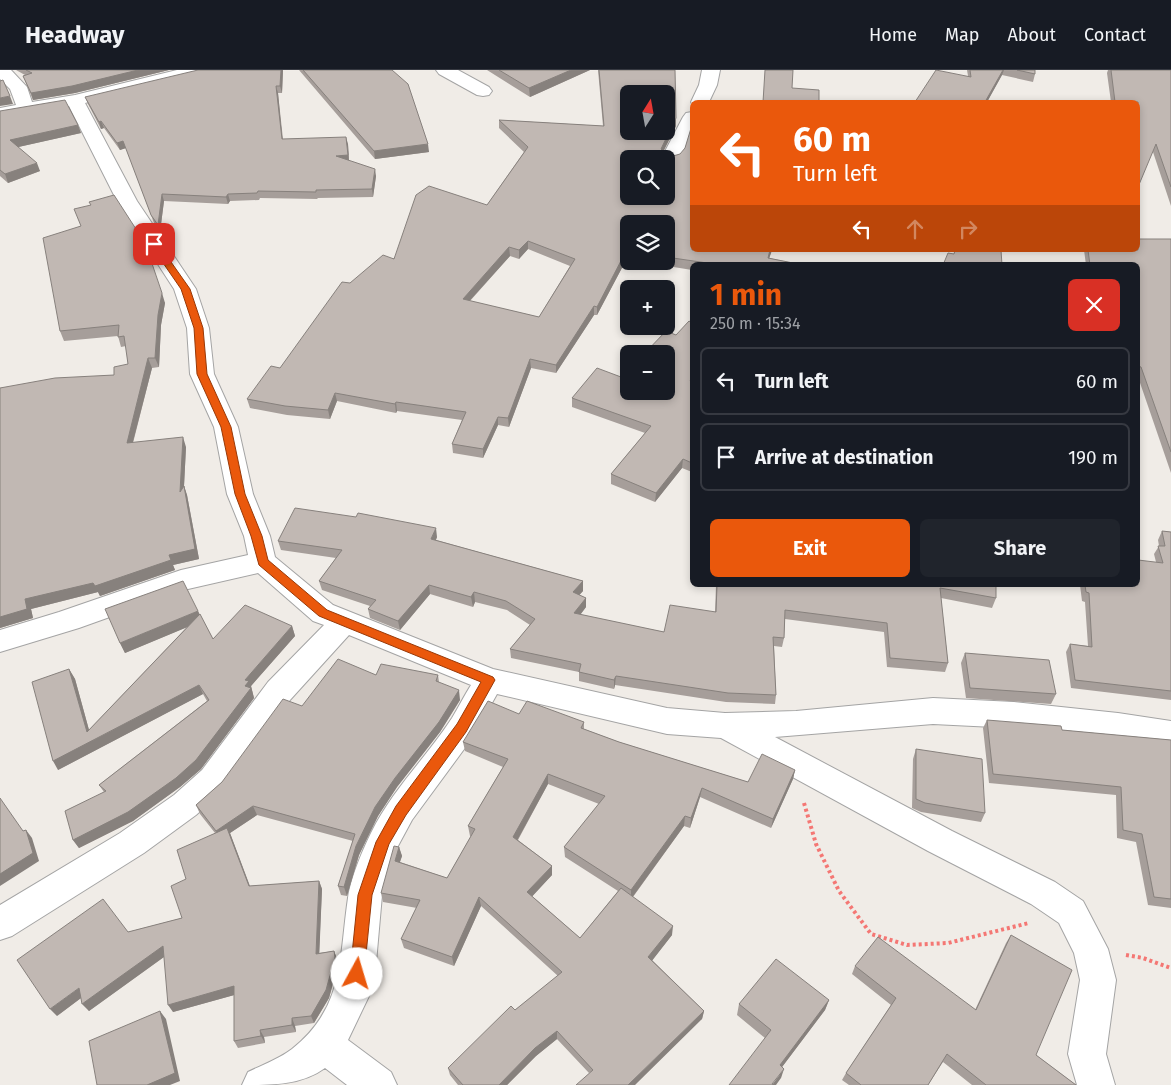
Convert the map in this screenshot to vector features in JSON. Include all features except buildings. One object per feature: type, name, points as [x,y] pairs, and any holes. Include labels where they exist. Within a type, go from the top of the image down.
[{"type":"street","points":[[0,70],[18,87],[26,109]]},
{"type":"street","points":[[0,113],[75,100],[198,70]]},
{"type":"street","points":[[445,70],[483,91]]},
{"type":"street","points":[[701,100],[708,86],[711,70]]},
{"type":"street","points":[[75,100],[127,201],[185,289],[198,328],[202,374],[226,427],[240,494],[257,536],[263,562],[323,613],[345,620],[489,680],[667,721],[725,726],[796,724],[933,711],[1014,715],[1118,726],[1171,734]]},
{"type":"street","points":[[675,151],[690,122]]},
{"type":"street","points":[[0,641],[61,623],[183,580],[263,562]]},
{"type":"street","points":[[0,924],[132,843],[186,805],[213,780],[279,691],[345,620]]},
{"type":"street","points":[[261,1085],[304,1063],[323,1044],[340,1019],[352,994],[357,974],[365,895],[383,842],[401,810],[462,728],[489,680]]},
{"type":"street","points":[[725,726],[940,841],[1043,892],[1071,912],[1091,949],[1098,980],[1086,1054],[1096,1085]]},
{"type":"street","points":[[323,1044],[378,1085]]},
{"type":"path","points":[[786,758],[807,813],[816,844],[839,891],[871,934],[907,945],[948,943],[1071,912]]},
{"type":"path","points":[[1091,949],[1143,958],[1171,968]]},
{"type":"route","points":[[154,244],[185,289],[198,328],[202,374],[226,427],[240,494],[257,536],[263,562],[323,613],[345,620],[489,680],[462,728],[401,810],[383,842],[365,895],[357,974]]}]
